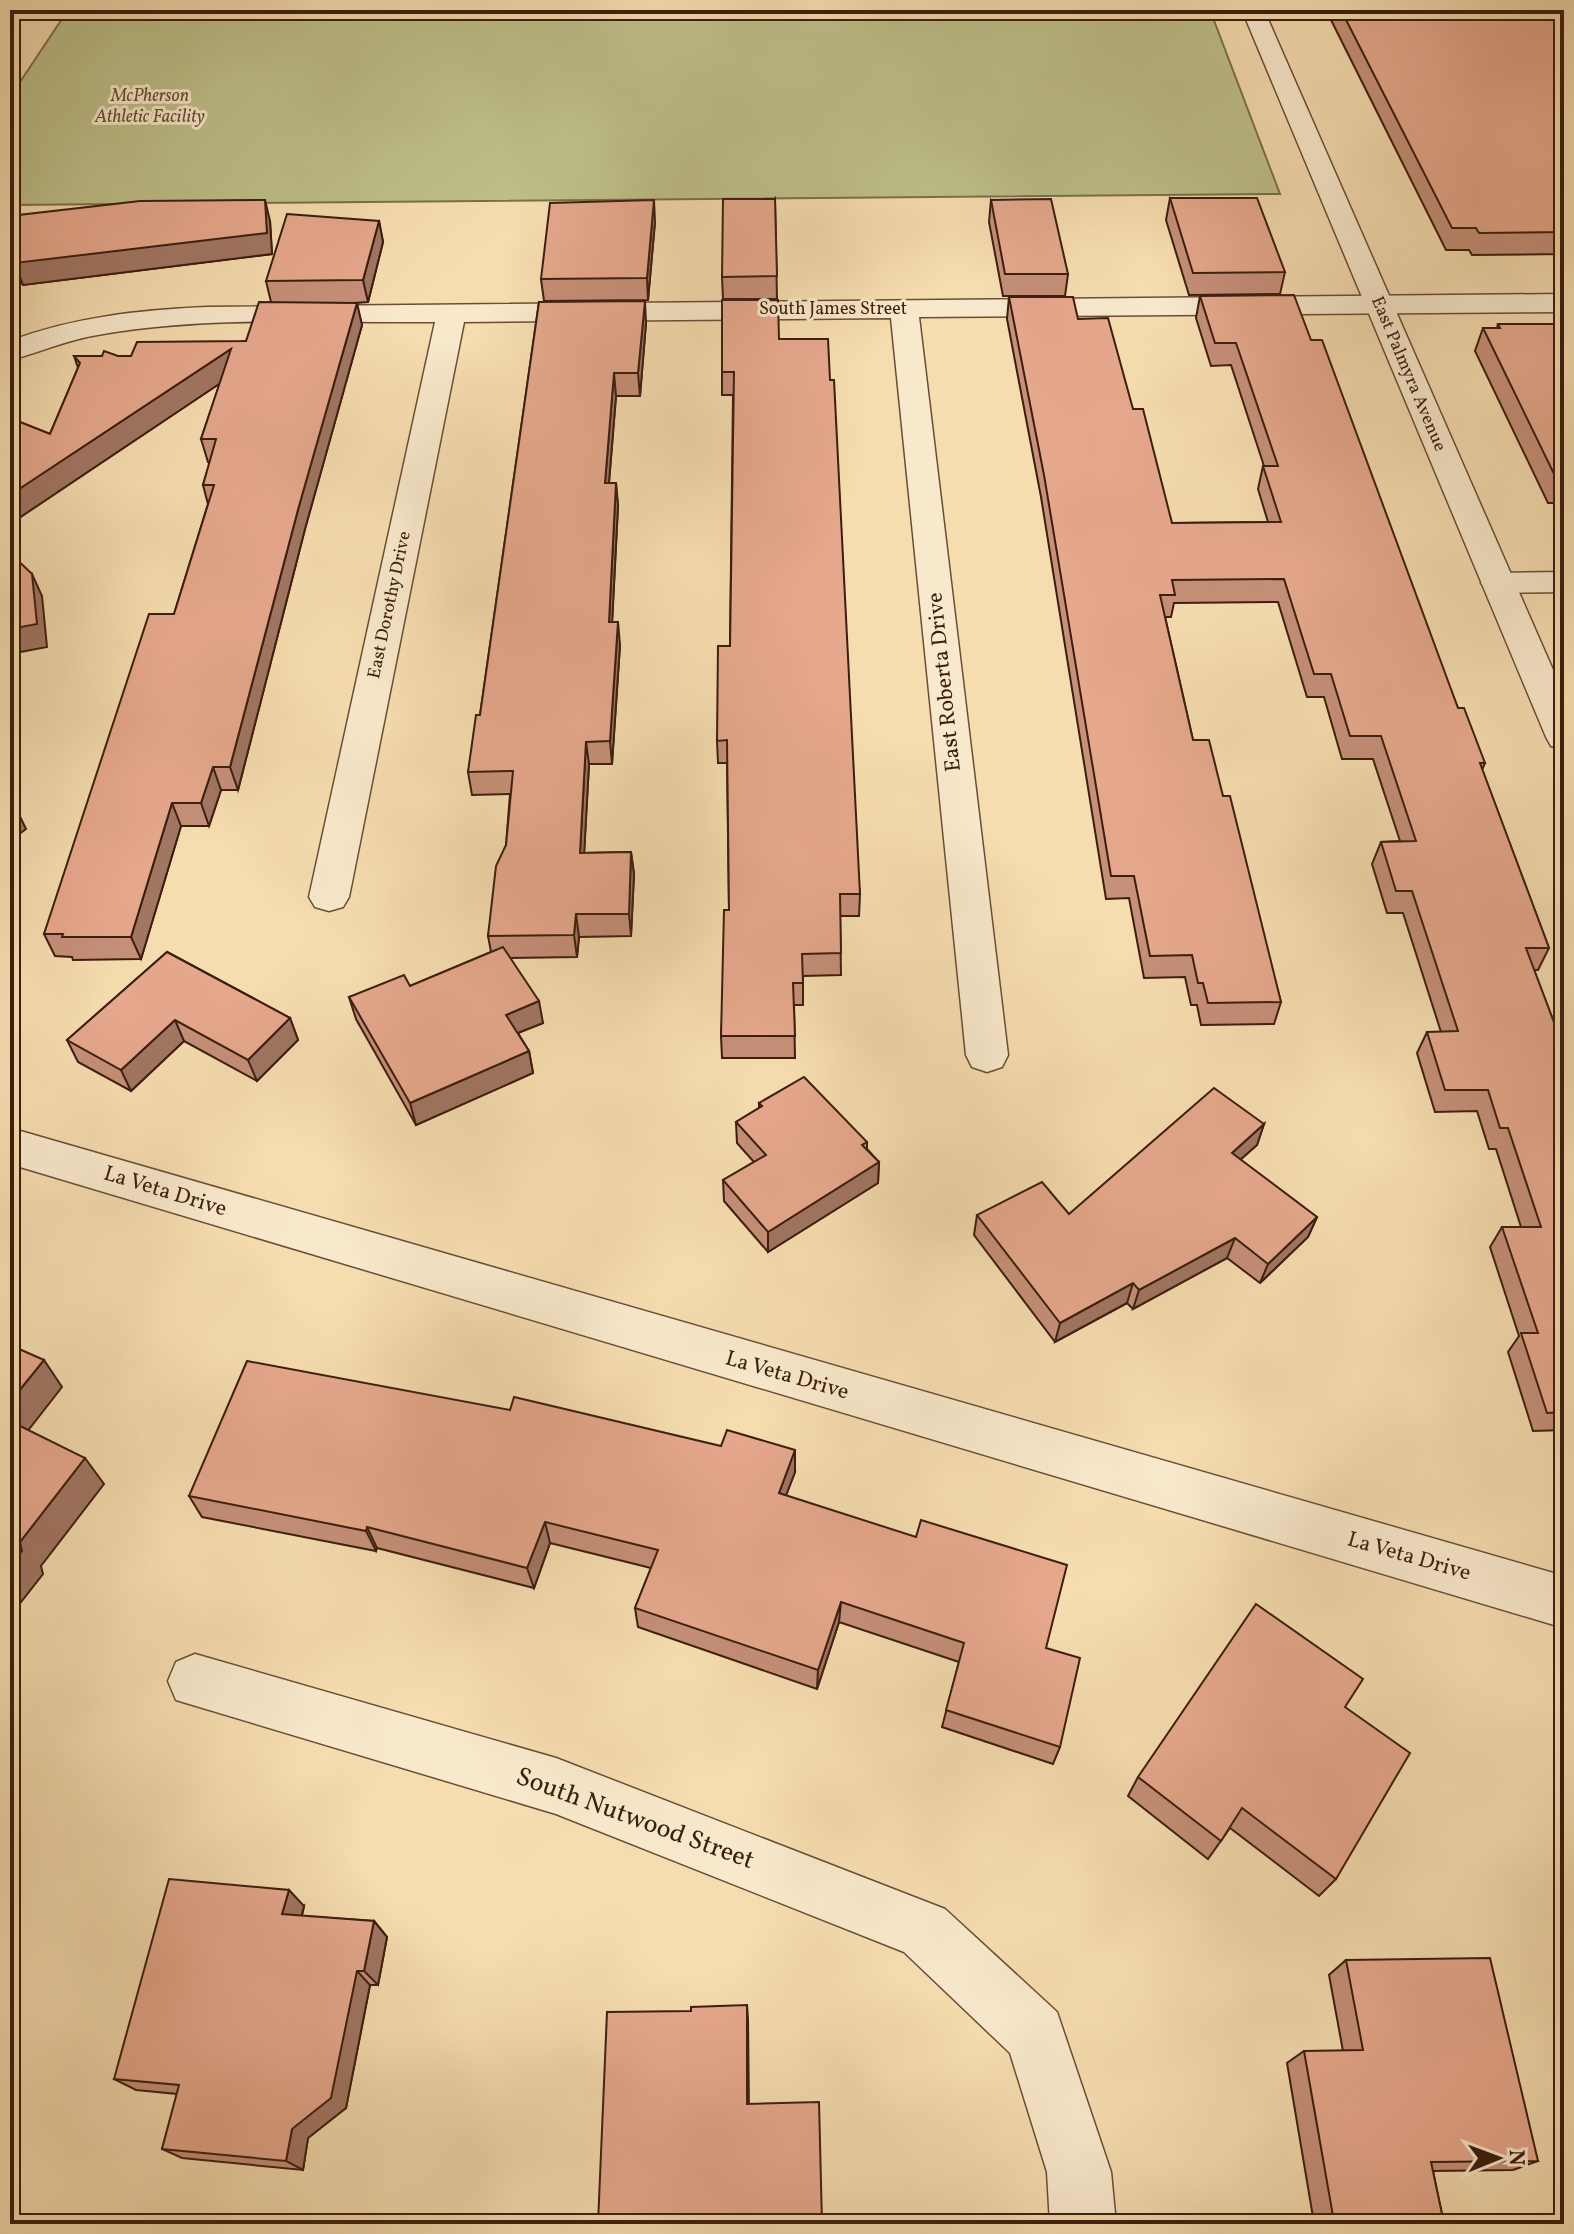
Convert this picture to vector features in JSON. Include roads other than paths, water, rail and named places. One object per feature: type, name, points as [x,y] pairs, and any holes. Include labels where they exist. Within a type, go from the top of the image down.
[{"type":"street","name":"East Palmyra Avenue","points":[[1253,10],[1564,737]]},
{"type":"street","name":"South James Street","points":[[10,351],[84,328],[167,317],[1564,303]]},
{"type":"street","name":"East Roberta Drive","points":[[904,309],[987,1055]]},
{"type":"street","name":"East Dorothy Drive","points":[[329,897],[451,313]]},
{"type":"street","points":[[1498,583],[1564,582]]},
{"type":"street","name":"La Veta Drive","points":[[10,1146],[1564,1602]]},
{"type":"street","name":"South Nutwood Street","points":[[195,1681],[556,1786],[924,1930],[1035,2034],[1079,2172],[1083,2224]]},
{"type":"park label","name":"McPherson Athletic Facility","points":[[150,106]]}]
